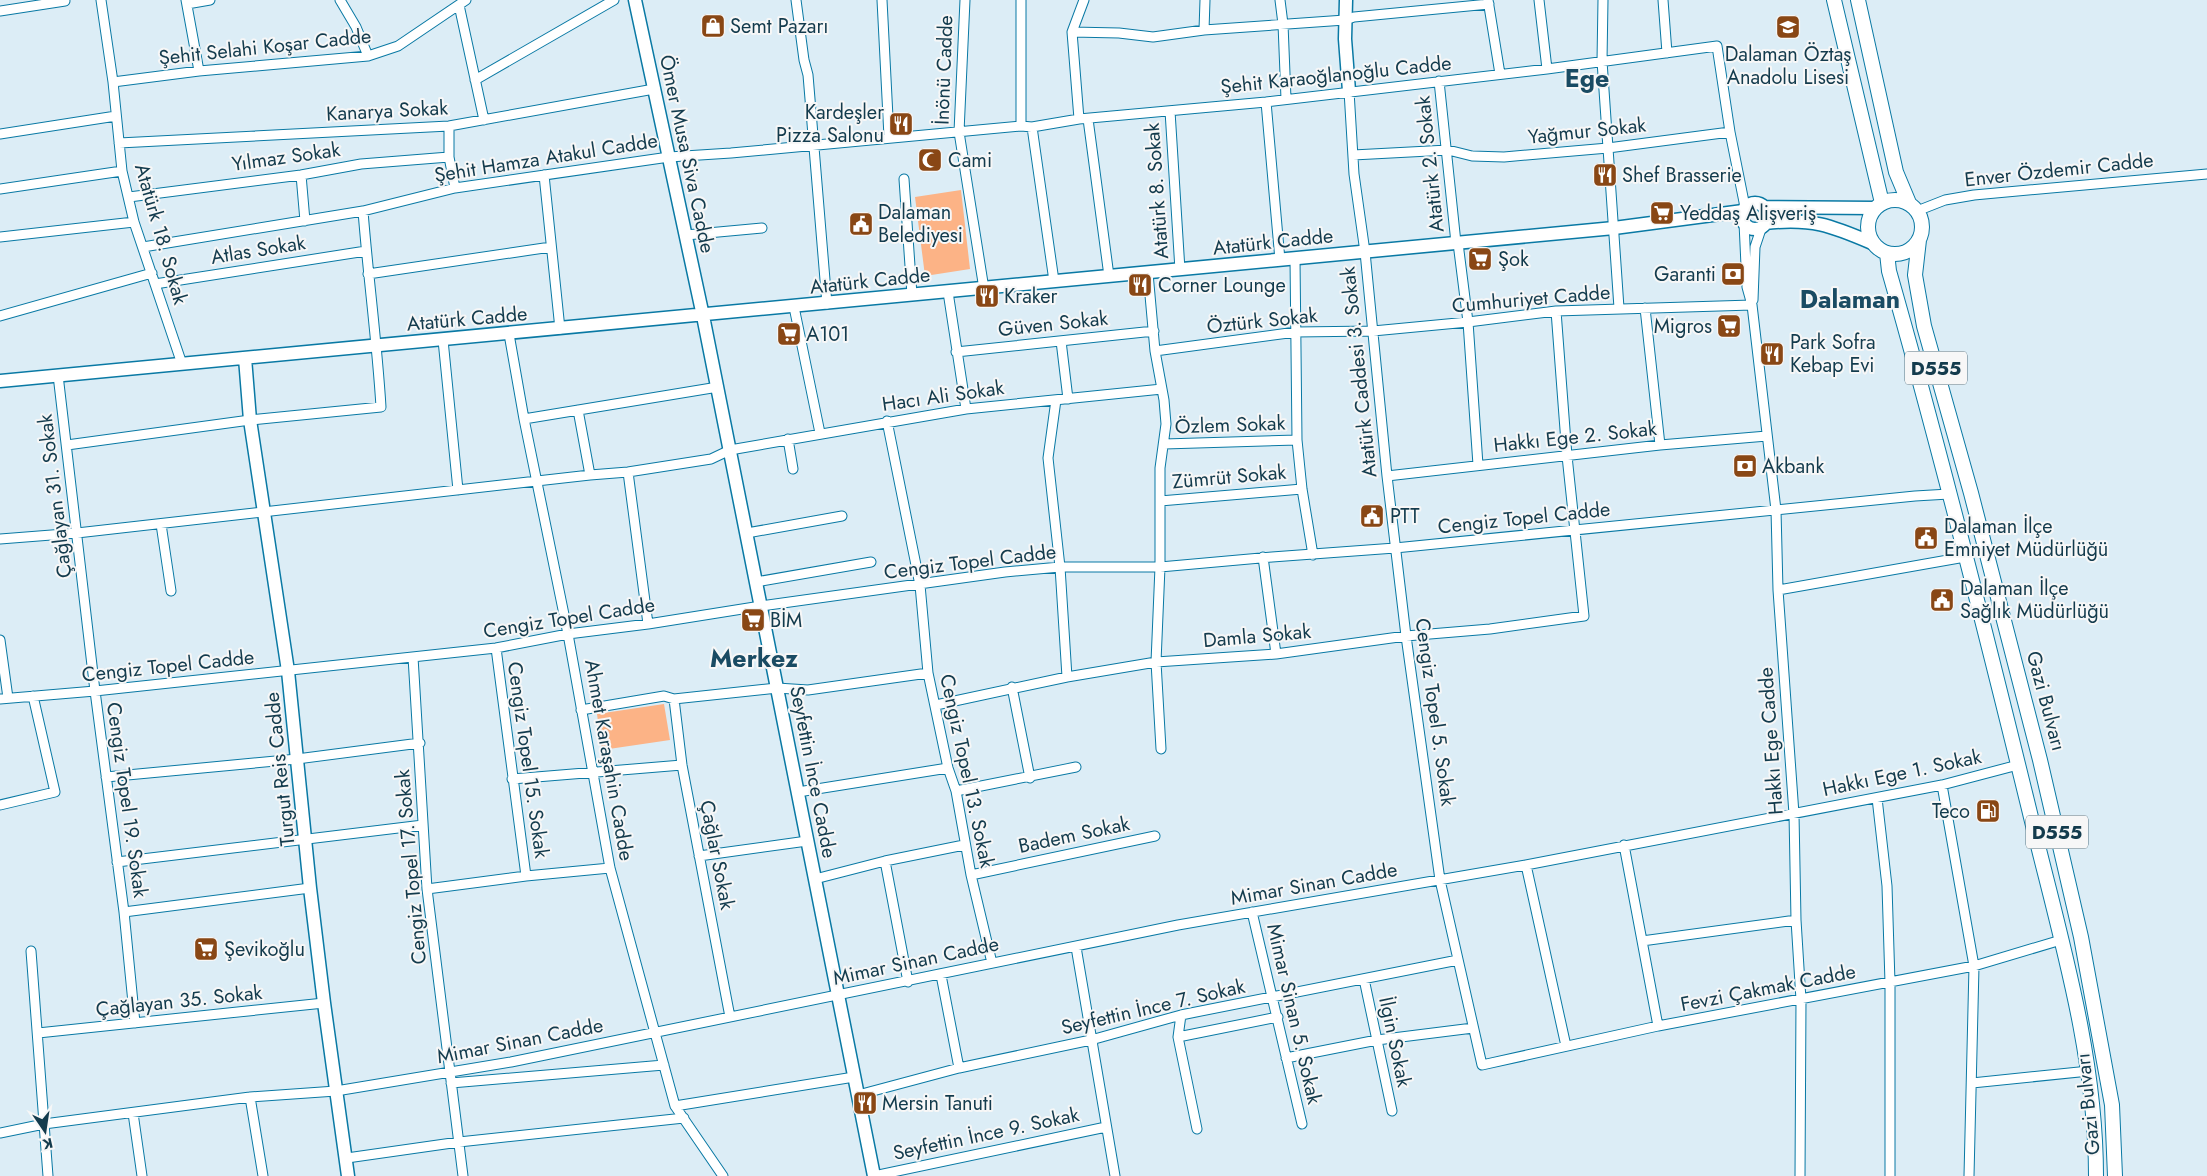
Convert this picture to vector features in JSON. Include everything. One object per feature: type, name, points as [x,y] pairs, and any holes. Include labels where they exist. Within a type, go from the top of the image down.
[{"type":"main road","name":"Ömer Musa Siva Cadde","points":[[634,0],[704,316]]},
{"type":"main road","points":[[1346,0],[1345,39],[1349,92]]},
{"type":"main road","points":[[1834,0],[1879,205]]},
{"type":"main road","points":[[1858,0],[1896,172],[1922,225],[1919,240],[1905,252],[1887,253],[1872,243],[1831,225],[1800,220],[1764,224],[1750,228],[1744,213],[1752,203],[1764,207],[1879,205],[1891,200],[1913,207]]},
{"type":"main road","points":[[1872,243],[1868,234],[1868,225],[1870,216],[1879,205]]},
{"type":"main road","points":[[1764,207],[1768,215],[1764,224]]},
{"type":"main road","name":"Atatürk Cadde","points":[[0,381],[704,316],[1614,228],[1744,213]]},
{"type":"main road","name":"Gazi Bulvarı","points":[[1919,240],[1915,274],[1924,326],[1971,493],[2035,740],[2080,937],[2112,1105],[2115,1176]]},
{"type":"main road","name":"Gazi Bulvarı","points":[[1887,253],[1889,271],[1965,556],[2083,1034],[2094,1107],[2096,1176]]},
{"type":"main road","name":"Seyfettin İnce Cadde","points":[[704,316],[874,1176]]},
{"type":"main road","name":"Turgut Reis Cadde","points":[[245,358],[250,420],[288,671],[310,888],[348,1176]]},
{"type":"street","name":"Atatürk 18. Sokak","points":[[101,0],[113,82],[122,172],[134,222],[182,364]]},
{"type":"street","points":[[199,71],[186,2],[210,0]]},
{"type":"street","points":[[340,0],[356,27],[368,56]]},
{"type":"street","points":[[475,80],[614,0]]},
{"type":"street","points":[[796,0],[804,60],[808,74],[827,304]]},
{"type":"street","points":[[882,0],[889,137]]},
{"type":"street","name":"İnönü Cadde","points":[[965,0],[959,132],[984,288]]},
{"type":"street","points":[[1021,0],[1021,126]]},
{"type":"street","points":[[1084,0],[1072,32],[1109,276]]},
{"type":"street","points":[[1204,30],[1205,0]]},
{"type":"street","points":[[1280,0],[1283,24],[1286,99]]},
{"type":"street","points":[[1539,0],[1548,69]]},
{"type":"street","points":[[1603,0],[1602,61],[1619,308]]},
{"type":"street","points":[[1663,0],[1667,53]]},
{"type":"street","points":[[0,11],[64,1]]},
{"type":"street","name":"Şehit Selahi Koşar Cadde","points":[[113,82],[199,71],[368,56],[398,46],[463,2]]},
{"type":"street","points":[[463,2],[475,80],[484,120]]},
{"type":"street","points":[[1072,32],[1119,33],[1152,37],[1204,30],[1345,20],[1354,17],[1488,2],[1500,74]]},
{"type":"street","name":"Şehit Karaoğlanoğlu Cadde","points":[[959,132],[1021,126],[1032,127],[1084,119],[1266,102],[1548,69],[1717,46]]},
{"type":"street","name":"Hakkı Ege Cadde","points":[[1717,46],[1744,213],[1747,286],[1752,305],[1776,510],[1778,590],[1794,814],[1796,920],[1801,1000],[1800,1176]]},
{"type":"street","name":"Atatürk 2. Sokak","points":[[1439,81],[1468,322],[1478,465]]},
{"type":"street","name":"Kanarya Sokak","points":[[119,143],[449,126],[654,89]]},
{"type":"street","name":"Atatürk Caddesi 3. Sokak","points":[[1349,92],[1353,155],[1396,548]]},
{"type":"street","points":[[1266,102],[1280,260]]},
{"type":"street","name":"Atatürk 8. Sokak","points":[[1170,111],[1180,270]]},
{"type":"street","points":[[0,134],[116,116]]},
{"type":"street","points":[[449,126],[450,157],[455,188]]},
{"type":"street","points":[[1032,127],[1054,281]]},
{"type":"street","name":"Şehit Hamza Atakul Cadde","points":[[143,247],[363,211],[455,188],[669,157],[959,132]]},
{"type":"street","name":"Yağmur Sokak","points":[[1353,155],[1448,150],[1472,156],[1504,156],[1608,148],[1730,132]]},
{"type":"street","name":"Yılmaz Sokak","points":[[129,197],[301,175],[361,164],[450,157]]},
{"type":"street","points":[[0,189],[122,172]]},
{"type":"street","name":"Enver Özdemir Cadde","points":[[1913,207],[1974,195],[2207,174]]},
{"type":"street","points":[[301,175],[305,220]]},
{"type":"street","points":[[544,175],[560,329]]},
{"type":"street","points":[[904,179],[912,295]]},
{"type":"street","points":[[67,445],[250,420],[381,407],[377,346],[368,274],[363,211]]},
{"type":"street","points":[[0,237],[134,222]]},
{"type":"street","name":"Hakkı Ege Cadde","points":[[1752,305],[1755,247],[1764,224]]},
{"type":"street","points":[[686,235],[762,228]]},
{"type":"street","points":[[368,274],[551,247]]},
{"type":"street","name":"Atlas Sokak","points":[[155,284],[366,251]]},
{"type":"street","points":[[1295,259],[1296,440],[1313,554]]},
{"type":"street","points":[[0,316],[152,273]]},
{"type":"street","points":[[1148,273],[1155,351],[1166,424],[1160,468],[1160,567],[1156,662],[1160,749]]},
{"type":"street","points":[[948,292],[966,409]]},
{"type":"street","name":"Cumhuriyet Cadde","points":[[1373,331],[1556,311],[1752,305]]},
{"type":"street","points":[[794,307],[820,433]]},
{"type":"street","points":[[1645,308],[1660,445]]},
{"type":"street","points":[[1556,311],[1567,456],[1575,530]]},
{"type":"street","name":"Güven Sokak","points":[[956,352],[1154,331]]},
{"type":"street","name":"Öztürk Sokak","points":[[1155,351],[1296,332],[1373,331]]},
{"type":"street","name":"Ahmet Karaşahin Cadde","points":[[509,334],[524,419],[568,634],[610,868],[675,1106],[723,1176]]},
{"type":"street","points":[[443,340],[458,490]]},
{"type":"street","points":[[1062,341],[1068,399]]},
{"type":"street","name":"Çağlayan 31. Sokak","points":[[58,376],[94,691]]},
{"type":"street","points":[[524,419],[718,387]]},
{"type":"street","name":"Hacı Ali Sokak","points":[[0,539],[77,533],[265,513],[372,499],[628,472],[711,459],[730,450],[887,421],[966,409],[1162,390]]},
{"type":"street","points":[[1056,400],[1048,458],[1060,568],[1067,676]]},
{"type":"street","points":[[578,410],[590,475]]},
{"type":"street","name":"Cengiz Topel 13. Sokak","points":[[887,421],[920,585],[928,672],[948,768],[956,791],[970,875],[992,963]]},
{"type":"street","name":"Hakkı Ege 2. Sokak","points":[[1387,476],[1660,445],[1768,436]]},
{"type":"street","points":[[788,439],[793,469]]},
{"type":"street","name":"Özlem Sokak","points":[[1164,444],[1296,440]]},
{"type":"street","points":[[628,472],[648,624]]},
{"type":"street","name":"Zümrüt Sokak","points":[[1160,501],[1302,489]]},
{"type":"street","name":"Cengiz Topel Cadde","points":[[4,699],[496,648],[568,634],[1005,572],[1060,568],[1160,567],[1263,557],[1396,548],[1949,494]]},
{"type":"street","points":[[746,534],[842,516]]},
{"type":"street","points":[[161,524],[170,592]]},
{"type":"street","name":"Damla Sokak","points":[[936,705],[1067,676],[1156,662],[1276,654],[1406,636],[1490,629],[1584,616],[1575,530]]},
{"type":"street","name":"Cengiz Topel 5. Sokak","points":[[1396,548],[1406,636],[1440,880],[1482,1065]]},
{"type":"street","points":[[1778,590],[1965,556]]},
{"type":"street","points":[[1263,557],[1276,654]]},
{"type":"street","points":[[756,582],[871,562]]},
{"type":"street","points":[[0,640],[4,699]]},
{"type":"street","name":"Cengiz Topel 15. Sokak","points":[[496,648],[526,876]]},
{"type":"street","name":"Cengiz Topel 17. Sokak","points":[[413,657],[420,743],[427,889],[463,1176]]},
{"type":"street","points":[[581,710],[664,696],[674,700],[777,688],[808,690],[928,672]]},
{"type":"street","points":[[1012,687],[1030,778]]},
{"type":"street","name":"Cengiz Topel 19. Sokak","points":[[94,691],[124,912],[135,1023]]},
{"type":"street","points":[[0,805],[55,792],[33,696]]},
{"type":"street","name":"Çağlar Sokak","points":[[674,700],[682,765],[730,1017]]},
{"type":"street","points":[[106,777],[297,760],[420,743]]},
{"type":"street","points":[[512,779],[682,765]]},
{"type":"street","name":"Hakkı Ege 1. Sokak","points":[[1794,814],[1942,785],[2018,765]]},
{"type":"street","points":[[798,792],[948,768]]},
{"type":"street","points":[[956,791],[1076,768]]},
{"type":"street","points":[[1942,785],[1974,966],[1969,1176]]},
{"type":"street","points":[[1877,798],[1887,886],[1890,983],[1890,1176]]},
{"type":"street","name":"Mimar Sinan Cadde","points":[[0,1133],[44,1124],[250,1097],[336,1091],[449,1073],[908,982],[1178,925],[1526,865],[1794,814]]},
{"type":"street","points":[[117,862],[423,825]]},
{"type":"street","name":"Badem Sokak","points":[[970,875],[1154,836]]},
{"type":"street","points":[[699,856],[807,841]]},
{"type":"street","points":[[1624,845],[1658,1026]]},
{"type":"street","points":[[815,879],[885,861],[964,846]]},
{"type":"street","points":[[885,861],[908,982]]},
{"type":"street","points":[[1526,865],[1566,1046]]},
{"type":"street","points":[[427,889],[526,876],[610,868]]},
{"type":"street","points":[[124,912],[310,888]]},
{"type":"street","name":"Mimar Sinan 5. Sokak","points":[[1252,912],[1302,1124]]},
{"type":"street","points":[[1642,941],[1796,920]]},
{"type":"street","name":"Fevzi Çakmak Cadde","points":[[1482,1065],[1658,1026],[1974,966],[2060,940]]},
{"type":"street","points":[[1076,947],[1115,1176]]},
{"type":"street","points":[[31,951],[48,1176]]},
{"type":"street","name":"Seyfettin İnce 7. Sokak","points":[[858,1094],[959,1068],[1091,1040],[1181,1015],[1458,960]]},
{"type":"street","points":[[941,975],[959,1068]]},
{"type":"street","name":"İlgin Sokak","points":[[1364,979],[1392,1111]]},
{"type":"street","name":"Çağlayan 35. Sokak","points":[[38,1033],[324,1003]]},
{"type":"street","points":[[1181,1015],[1178,1037],[1196,1129]]},
{"type":"street","points":[[1178,1037],[1278,1018]]},
{"type":"street","points":[[1286,1058],[1377,1040],[1473,1028]]},
{"type":"street","points":[[451,1083],[664,1065]]},
{"type":"street","points":[[1972,1083],[2089,1071]]},
{"type":"street","points":[[675,1106],[854,1077]]},
{"type":"street","points":[[250,1097],[263,1176]]},
{"type":"street","points":[[133,1113],[142,1176]]},
{"type":"street","points":[[347,1158],[459,1142],[684,1118]]},
{"type":"street","name":"Seyfettin İnce 9. Sokak","points":[[874,1176],[1106,1127]]},
{"type":"shaded area","points":[[961,190],[970,269],[925,276],[915,197]]},
{"type":"shaded area","points":[[664,704],[670,740],[602,750],[597,714]]},
{"type":"place","name":"Semt Pazarı","points":[[713,26]]},
{"type":"place","name":"Dalaman Öztaş Anadolu Lisesi","points":[[1788,27]]},
{"type":"place","name":"Kardeşler Pizza Salonu","points":[[901,124]]},
{"type":"place","name":"Cami","points":[[930,160]]},
{"type":"place","name":"Shef Brasserie","points":[[1605,175]]},
{"type":"place","name":"Yeddaş Alişveriş","points":[[1662,213]]},
{"type":"place","name":"Dalaman Belediyesi","points":[[861,224]]},
{"type":"place","name":"Şok","points":[[1480,259]]},
{"type":"place","name":"Garanti","points":[[1733,274]]},
{"type":"place","name":"Corner Lounge","points":[[1140,285]]},
{"type":"place","name":"Kraker","points":[[987,296]]},
{"type":"place","name":"Migros","points":[[1729,326]]},
{"type":"place","name":"A101","points":[[789,334]]},
{"type":"place","name":"Park Sofra Kebap Evi","points":[[1772,354]]},
{"type":"place","name":"Akbank","points":[[1745,466]]},
{"type":"place","name":"PTT","points":[[1372,516]]},
{"type":"place","name":"Dalaman İlçe Emniyet Müdürlüğü","points":[[1926,538]]},
{"type":"place","name":"Dalaman İlçe Sağlık Müdürlüğü","points":[[1942,600]]},
{"type":"place","name":"BİM","points":[[753,620]]},
{"type":"place","name":"Teco","points":[[1988,811]]},
{"type":"place","name":"Şevikoğlu","points":[[206,949]]},
{"type":"place","name":"Mersin Tanuti","points":[[865,1103]]},
{"type":"district","name":"Ege","points":[[1587,78]]},
{"type":"district","name":"Dalaman","points":[[1850,299]]},
{"type":"district","name":"Merkez","points":[[754,658]]}]
